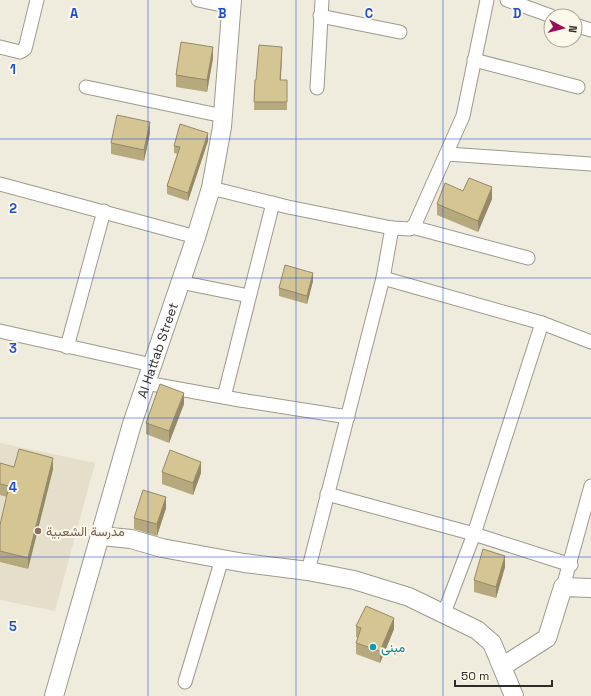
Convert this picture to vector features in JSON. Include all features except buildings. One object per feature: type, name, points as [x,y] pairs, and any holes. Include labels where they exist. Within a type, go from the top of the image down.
[{"type":"street","points":[[0,47],[20,52],[25,49],[37,0]]},
{"type":"street","points":[[198,0],[232,4]]},
{"type":"street","points":[[317,88],[322,0]]},
{"type":"street","points":[[412,228],[463,116],[487,0]]},
{"type":"street","points":[[506,0],[543,13]]},
{"type":"street","name":"Al Hattab Street","points":[[54,696],[101,536],[123,454],[211,188],[223,116],[232,4]]},
{"type":"street","points":[[320,16],[400,32]]},
{"type":"street","points":[[474,60],[578,87]]},
{"type":"street","points":[[86,87],[223,116]]},
{"type":"street","points":[[447,154],[591,164]]},
{"type":"street","points":[[0,184],[196,237]]},
{"type":"street","points":[[211,188],[273,203],[392,228],[406,230],[412,228],[528,258]]},
{"type":"street","points":[[224,397],[273,203]]},
{"type":"street","points":[[67,347],[104,211]]},
{"type":"street","points":[[308,571],[383,278],[392,228]]},
{"type":"street","points":[[383,278],[542,323],[591,342]]},
{"type":"street","points":[[180,282],[249,296]]},
{"type":"street","points":[[444,613],[474,534],[542,323]]},
{"type":"street","points":[[0,332],[152,365]]},
{"type":"street","points":[[146,383],[348,417]]},
{"type":"street","points":[[503,666],[547,638],[571,565],[591,486]]},
{"type":"street","points":[[327,494],[474,534],[571,565]]},
{"type":"street","points":[[101,536],[131,540],[222,559],[308,571],[354,580],[409,597],[477,630],[492,643],[503,666],[514,696]]},
{"type":"street","points":[[185,682],[222,559]]},
{"type":"street","points":[[563,587],[591,588]]},
{"type":"shaded area","name":"مدرسة الشعبية","points":[[0,443],[95,463],[55,611],[0,600]]},
{"type":"place","name":"مدرسة الشعبية","points":[[38,531]]},
{"type":"place","name":"مبنى","points":[[373,647]]}]
